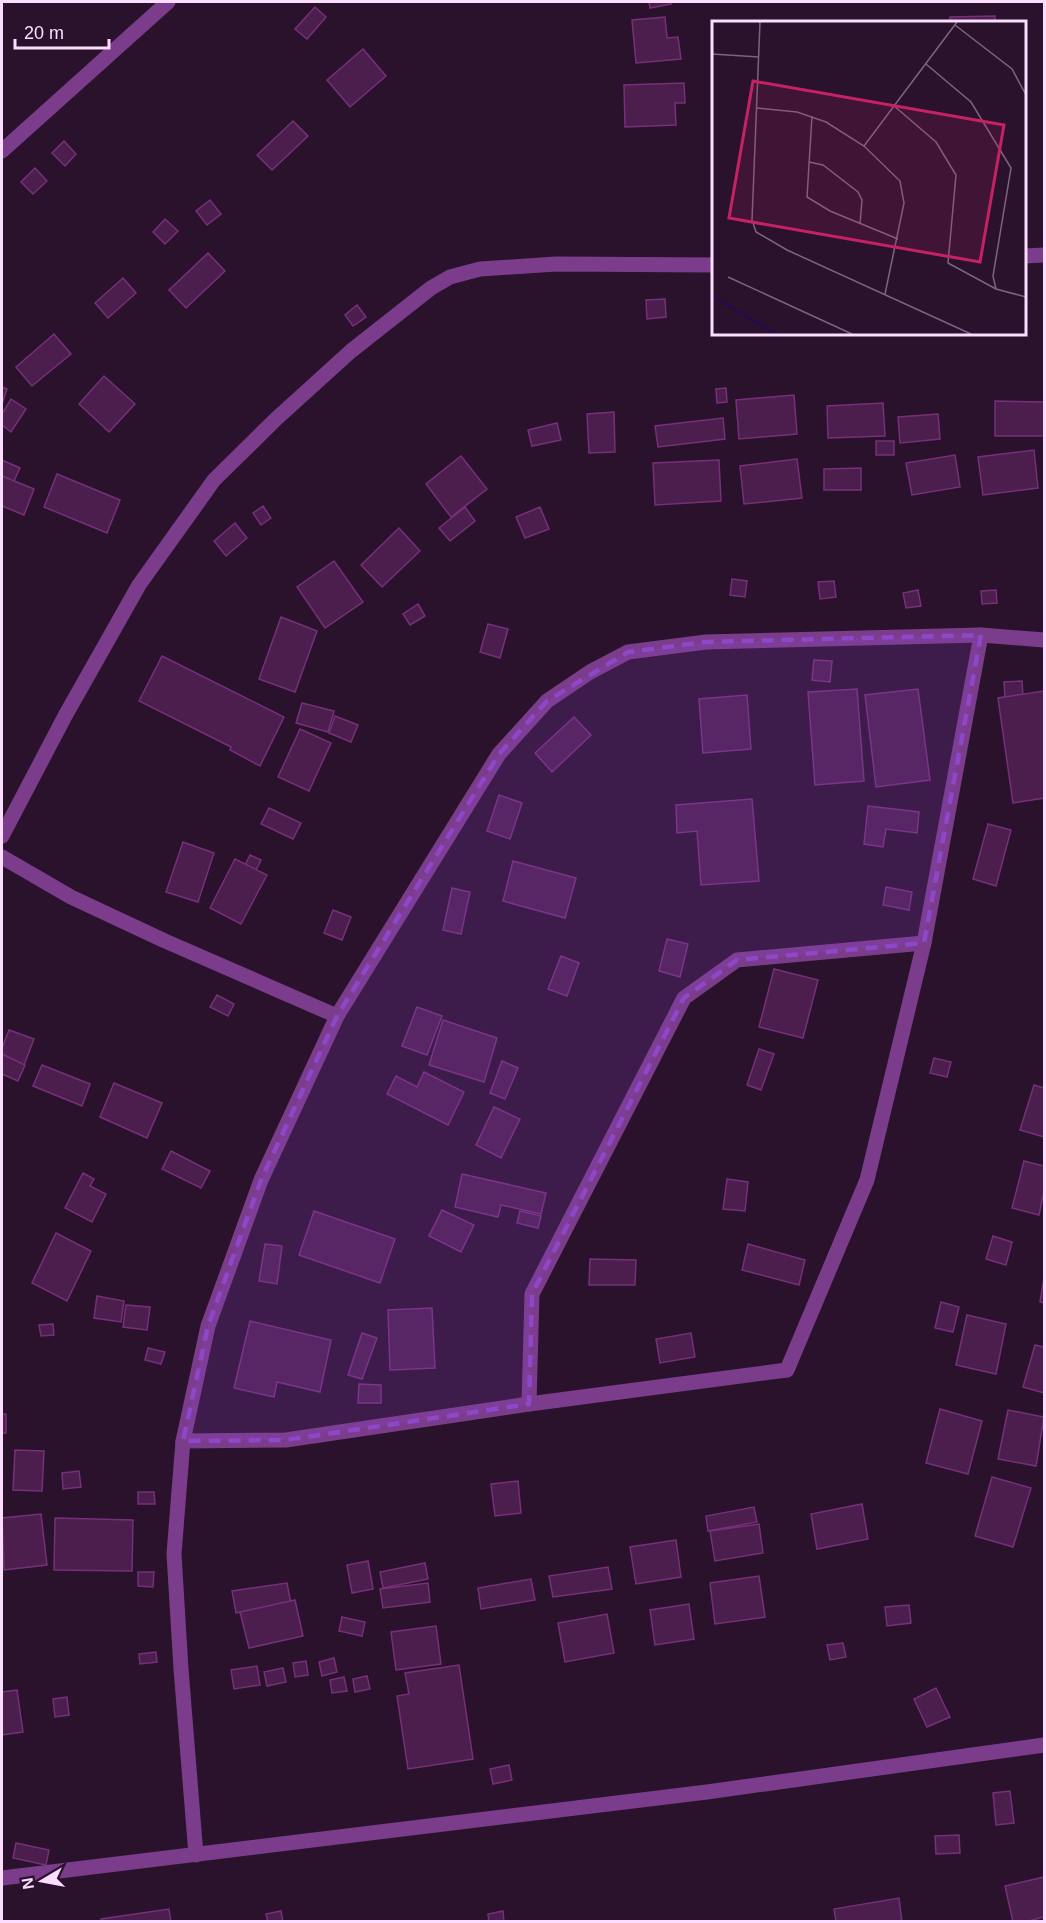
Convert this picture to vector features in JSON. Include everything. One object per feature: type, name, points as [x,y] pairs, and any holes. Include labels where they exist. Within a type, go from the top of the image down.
[{"type":"street","points":[[2,151],[168,2]]},
{"type":"street","points":[[1025,256],[1044,255]]},
{"type":"street","points":[[2,836],[138,585],[214,480],[276,419],[351,351],[431,288],[450,277],[480,269],[556,264],[712,265]]},
{"type":"street","points":[[196,1855],[174,1554],[183,1441],[208,1326],[261,1180],[337,1016],[499,754],[547,701],[590,672],[628,652],[706,642],[981,635],[1044,640]]},
{"type":"street","points":[[183,1441],[286,1440],[529,1404],[787,1370],[867,1180],[924,943],[981,635]]},
{"type":"street","points":[[2,857],[71,897],[337,1016]]},
{"type":"street","points":[[529,1404],[532,1294],[684,998],[737,960],[924,943]]},
{"type":"street","points":[[2,1878],[707,1792],[1044,1745]]},
{"type":"highlighted area","points":[[981,635],[924,943],[737,960],[684,998],[532,1294],[529,1404],[286,1440],[183,1441],[208,1326],[261,1180],[337,1016],[499,754],[547,701],[628,652],[706,642]]},
{"type":"building","points":[[649,2],[670,2],[671,4],[650,8]]},
{"type":"building","points":[[315,7],[326,17],[307,39],[295,29]]},
{"type":"building","points":[[995,16],[995,21],[950,21],[950,17]]},
{"type":"building","points":[[665,17],[667,38],[678,37],[681,59],[636,63],[632,20]]},
{"type":"building","points":[[363,49],[386,76],[350,107],[327,80]]},
{"type":"building","points":[[684,83],[685,103],[675,103],[676,125],[625,127],[624,85]]},
{"type":"building","points":[[293,121],[308,136],[272,170],[257,155]]},
{"type":"building","points":[[64,141],[76,154],[65,166],[52,153]]},
{"type":"building","points":[[35,168],[47,181],[33,194],[21,182]]},
{"type":"building","points":[[210,200],[221,214],[207,225],[196,211]]},
{"type":"building","points":[[165,219],[178,231],[165,244],[153,232]]},
{"type":"building","points":[[208,253],[225,271],[186,308],[169,290]]},
{"type":"building","points":[[123,278],[136,293],[108,318],[95,303]]},
{"type":"building","points":[[665,299],[666,317],[647,319],[646,300]]},
{"type":"building","points":[[357,305],[366,317],[353,326],[345,315]]},
{"type":"building","points":[[54,334],[71,354],[32,386],[16,367]]},
{"type":"building","points":[[104,376],[135,404],[109,432],[79,404]]},
{"type":"building","points":[[2,387],[7,389],[2,404]]},
{"type":"building","points":[[726,388],[727,402],[717,403],[716,389]]},
{"type":"building","points":[[794,395],[797,434],[739,439],[736,400]]},
{"type":"building","points":[[11,399],[26,409],[11,432],[2,425],[2,414]]},
{"type":"building","points":[[995,401],[1044,402],[1044,436],[995,436]]},
{"type":"building","points":[[883,403],[885,436],[828,438],[827,406]]},
{"type":"building","points":[[614,412],[615,452],[589,453],[587,414]]},
{"type":"building","points":[[938,414],[940,439],[900,443],[898,417]]},
{"type":"building","points":[[723,418],[725,439],[658,447],[655,426]]},
{"type":"building","points":[[557,423],[561,440],[532,446],[528,430]]},
{"type":"building","points":[[876,441],[894,441],[894,455],[876,455]]},
{"type":"building","points":[[1034,450],[1038,488],[983,495],[978,457]]},
{"type":"building","points":[[955,455],[960,487],[912,495],[906,463]]},
{"type":"building","points":[[461,456],[487,489],[451,517],[426,484]]},
{"type":"building","points":[[797,459],[802,498],[744,504],[740,466]]},
{"type":"building","points":[[2,460],[20,468],[13,483],[2,477]]},
{"type":"building","points":[[719,460],[721,501],[655,505],[653,463]]},
{"type":"building","points":[[861,468],[861,490],[824,490],[824,469]]},
{"type":"building","points":[[57,474],[120,500],[107,533],[44,507]]},
{"type":"building","points":[[2,476],[34,489],[24,515],[2,506]]},
{"type":"building","points":[[263,506],[271,518],[261,525],[253,513]]},
{"type":"building","points":[[465,507],[475,521],[450,541],[439,528]]},
{"type":"building","points":[[540,507],[549,529],[525,538],[516,517]]},
{"type":"building","points":[[235,523],[247,538],[226,556],[214,541]]},
{"type":"building","points":[[399,528],[420,551],[382,587],[361,565]]},
{"type":"building","points":[[334,561],[363,602],[325,628],[297,587]]},
{"type":"building","points":[[732,579],[747,581],[745,597],[730,595]]},
{"type":"building","points":[[834,581],[836,597],[820,599],[818,582]]},
{"type":"building","points":[[918,590],[921,606],[906,608],[903,593]]},
{"type":"building","points":[[996,590],[997,603],[982,604],[981,591]]},
{"type":"building","points":[[418,604],[425,616],[410,625],[403,614]]},
{"type":"building","points":[[281,617],[317,631],[295,692],[259,679]]},
{"type":"building","points":[[488,624],[508,629],[500,658],[480,652]]},
{"type":"building","points":[[162,656],[284,717],[260,766],[230,750],[231,747],[139,701]]},
{"type":"building","points":[[814,660],[832,661],[830,682],[812,680]]},
{"type":"building","points":[[1022,681],[1023,696],[1005,697],[1004,682]]},
{"type":"building","points":[[857,689],[864,781],[815,785],[808,692]]},
{"type":"building","points":[[918,689],[930,780],[876,787],[865,695]]},
{"type":"building","points":[[1044,691],[1044,798],[1013,803],[998,698]]},
{"type":"building","points":[[747,695],[751,749],[703,753],[699,699]]},
{"type":"building","points":[[302,703],[334,711],[328,732],[296,723]]},
{"type":"building","points":[[335,716],[358,725],[351,742],[329,733]]},
{"type":"building","points":[[574,717],[591,735],[552,772],[535,753]]},
{"type":"building","points":[[300,729],[331,743],[309,791],[278,777]]},
{"type":"building","points":[[499,795],[522,803],[510,839],[487,831]]},
{"type":"building","points":[[752,799],[759,881],[701,885],[697,831],[677,833],[676,805]]},
{"type":"building","points":[[868,806],[919,812],[917,833],[886,829],[883,847],[864,844]]},
{"type":"building","points":[[269,808],[301,823],[293,839],[261,824]]},
{"type":"building","points":[[988,824],[1011,830],[996,886],[973,879]]},
{"type":"building","points":[[183,842],[214,853],[198,902],[166,892]]},
{"type":"building","points":[[250,855],[261,860],[256,870],[245,865]]},
{"type":"building","points":[[235,859],[267,875],[241,924],[210,908]]},
{"type":"building","points":[[513,861],[576,878],[565,918],[503,901]]},
{"type":"building","points":[[886,887],[912,892],[909,910],[883,905]]},
{"type":"building","points":[[452,888],[470,892],[461,934],[443,930]]},
{"type":"building","points":[[333,910],[351,917],[342,940],[324,933]]},
{"type":"building","points":[[667,939],[688,944],[680,977],[659,971]]},
{"type":"building","points":[[561,956],[579,963],[567,996],[548,989]]},
{"type":"building","points":[[774,969],[818,980],[803,1038],[759,1027]]},
{"type":"building","points":[[217,995],[234,1004],[228,1016],[210,1007]]},
{"type":"building","points":[[417,1007],[442,1016],[427,1055],[402,1046]]},
{"type":"building","points":[[443,1020],[497,1038],[484,1082],[429,1065]]},
{"type":"building","points":[[9,1030],[34,1039],[24,1065],[2,1056],[2,1048]]},
{"type":"building","points":[[759,1049],[774,1054],[761,1090],[747,1085]]},
{"type":"building","points":[[2,1054],[25,1065],[18,1081],[2,1074]]},
{"type":"building","points":[[934,1058],[951,1062],[947,1077],[930,1073]]},
{"type":"building","points":[[502,1061],[518,1068],[505,1099],[490,1093]]},
{"type":"building","points":[[42,1065],[90,1084],[82,1106],[33,1086]]},
{"type":"building","points":[[424,1072],[464,1092],[448,1125],[387,1094],[396,1076],[417,1087]]},
{"type":"building","points":[[114,1083],[162,1103],[147,1138],[100,1117]]},
{"type":"building","points":[[1034,1085],[1044,1088],[1044,1137],[1020,1130]]},
{"type":"building","points":[[494,1107],[520,1119],[501,1158],[476,1145]]},
{"type":"building","points":[[171,1151],[210,1171],[201,1188],[162,1169]]},
{"type":"building","points":[[1024,1161],[1044,1166],[1044,1191],[1039,1215],[1012,1208]]},
{"type":"building","points":[[83,1173],[94,1179],[90,1186],[106,1194],[92,1222],[65,1208]]},
{"type":"building","points":[[462,1174],[546,1193],[541,1214],[501,1205],[498,1217],[455,1207]]},
{"type":"building","points":[[727,1179],[748,1182],[745,1211],[723,1209]]},
{"type":"building","points":[[442,1210],[474,1225],[461,1252],[429,1236]]},
{"type":"building","points":[[314,1211],[395,1239],[380,1283],[299,1255]]},
{"type":"building","points":[[520,1211],[541,1216],[538,1228],[517,1223]]},
{"type":"building","points":[[56,1233],[91,1251],[67,1301],[32,1283]]},
{"type":"building","points":[[993,1236],[1012,1242],[1006,1265],[986,1259]]},
{"type":"building","points":[[265,1244],[282,1246],[277,1284],[259,1281]]},
{"type":"building","points":[[748,1244],[805,1260],[799,1285],[742,1270]]},
{"type":"building","points":[[590,1259],[636,1260],[635,1285],[589,1285]]},
{"type":"building","points":[[1044,1278],[1044,1303],[1040,1302]]},
{"type":"building","points":[[97,1296],[124,1301],[121,1322],[94,1318]]},
{"type":"building","points":[[941,1302],[959,1307],[953,1332],[935,1328]]},
{"type":"building","points":[[126,1305],[150,1307],[147,1330],[123,1327]]},
{"type":"building","points":[[432,1308],[435,1368],[390,1370],[388,1310]]},
{"type":"building","points":[[967,1315],[1006,1324],[996,1374],[956,1365]]},
{"type":"building","points":[[250,1321],[331,1340],[320,1392],[277,1382],[274,1397],[234,1388]]},
{"type":"building","points":[[53,1324],[54,1335],[41,1336],[39,1325]]},
{"type":"building","points":[[362,1333],[377,1338],[362,1379],[348,1375]]},
{"type":"building","points":[[691,1333],[695,1357],[660,1363],[656,1339]]},
{"type":"building","points":[[1035,1345],[1044,1347],[1044,1393],[1023,1387]]},
{"type":"building","points":[[148,1348],[165,1352],[161,1364],[145,1360]]},
{"type":"building","points":[[359,1384],[381,1385],[381,1403],[358,1403]]},
{"type":"building","points":[[940,1409],[982,1421],[968,1474],[926,1463]]},
{"type":"building","points":[[1008,1410],[1044,1417],[1036,1466],[998,1459]]},
{"type":"building","points":[[2,1414],[6,1414],[6,1433],[2,1433]]},
{"type":"building","points":[[15,1450],[44,1451],[42,1491],[13,1490]]},
{"type":"building","points":[[79,1471],[81,1487],[63,1489],[62,1473]]},
{"type":"building","points":[[992,1477],[1031,1488],[1013,1547],[975,1536]]},
{"type":"building","points":[[518,1481],[521,1513],[495,1516],[491,1484]]},
{"type":"building","points":[[138,1492],[154,1492],[155,1504],[138,1504]]},
{"type":"building","points":[[862,1504],[868,1539],[817,1549],[811,1514]]},
{"type":"building","points":[[754,1507],[757,1522],[708,1531],[706,1516]]},
{"type":"building","points":[[41,1514],[47,1565],[4,1570],[2,1518]]},
{"type":"building","points":[[55,1518],[133,1520],[132,1571],[54,1570]]},
{"type":"building","points":[[759,1524],[763,1553],[715,1561],[710,1531]]},
{"type":"building","points":[[676,1540],[681,1577],[636,1584],[630,1547]]},
{"type":"building","points":[[368,1561],[373,1589],[352,1593],[347,1565]]},
{"type":"building","points":[[425,1563],[428,1579],[383,1588],[380,1572]]},
{"type":"building","points":[[608,1567],[612,1589],[553,1597],[549,1576]]},
{"type":"building","points":[[138,1572],[154,1572],[153,1587],[138,1586]]},
{"type":"building","points":[[759,1576],[765,1617],[715,1624],[710,1583]]},
{"type":"building","points":[[531,1579],[535,1600],[481,1609],[478,1588]]},
{"type":"building","points":[[287,1583],[291,1604],[236,1613],[232,1591]]},
{"type":"building","points":[[428,1583],[430,1602],[383,1608],[380,1589]]},
{"type":"building","points":[[295,1600],[303,1636],[249,1648],[240,1612]]},
{"type":"building","points":[[689,1604],[694,1639],[655,1645],[650,1610]]},
{"type":"building","points":[[909,1605],[911,1623],[887,1626],[885,1607]]},
{"type":"building","points":[[607,1614],[614,1653],[565,1662],[558,1623]]},
{"type":"building","points":[[342,1617],[365,1622],[362,1636],[339,1631]]},
{"type":"building","points":[[436,1626],[441,1664],[396,1670],[391,1632]]},
{"type":"building","points":[[843,1643],[846,1657],[830,1660],[827,1645]]},
{"type":"building","points":[[156,1652],[157,1662],[140,1664],[139,1654]]},
{"type":"building","points":[[334,1658],[337,1672],[322,1676],[319,1662]]},
{"type":"building","points":[[306,1661],[308,1675],[295,1677],[293,1663]]},
{"type":"building","points":[[459,1665],[473,1759],[408,1769],[397,1696],[409,1694],[405,1673]]},
{"type":"building","points":[[257,1666],[260,1685],[234,1689],[231,1670]]},
{"type":"building","points":[[283,1668],[286,1682],[267,1686],[264,1672]]},
{"type":"building","points":[[367,1676],[370,1689],[355,1692],[353,1679]]},
{"type":"building","points":[[344,1677],[347,1691],[332,1693],[330,1680]]},
{"type":"building","points":[[936,1688],[950,1717],[927,1727],[914,1699]]},
{"type":"building","points":[[17,1690],[23,1732],[2,1735],[2,1692]]},
{"type":"building","points":[[67,1697],[69,1715],[55,1717],[53,1699]]},
{"type":"building","points":[[509,1765],[512,1780],[493,1784],[490,1769]]},
{"type":"building","points":[[1010,1791],[1014,1823],[996,1825],[993,1793]]},
{"type":"building","points":[[959,1835],[960,1853],[936,1854],[935,1836]]},
{"type":"building","points":[[16,1843],[49,1850],[46,1865],[13,1858]]},
{"type":"building","points":[[1044,1877],[1044,1917],[1025,1922],[1013,1922],[1005,1886]]},
{"type":"building","points":[[899,1898],[902,1922],[836,1922],[834,1909]]},
{"type":"building","points":[[169,1909],[171,1922],[101,1922],[101,1919]]},
{"type":"building","points":[[281,1911],[283,1922],[268,1922],[266,1914]]},
{"type":"building","points":[[503,1911],[504,1922],[489,1922],[488,1914]]}]
